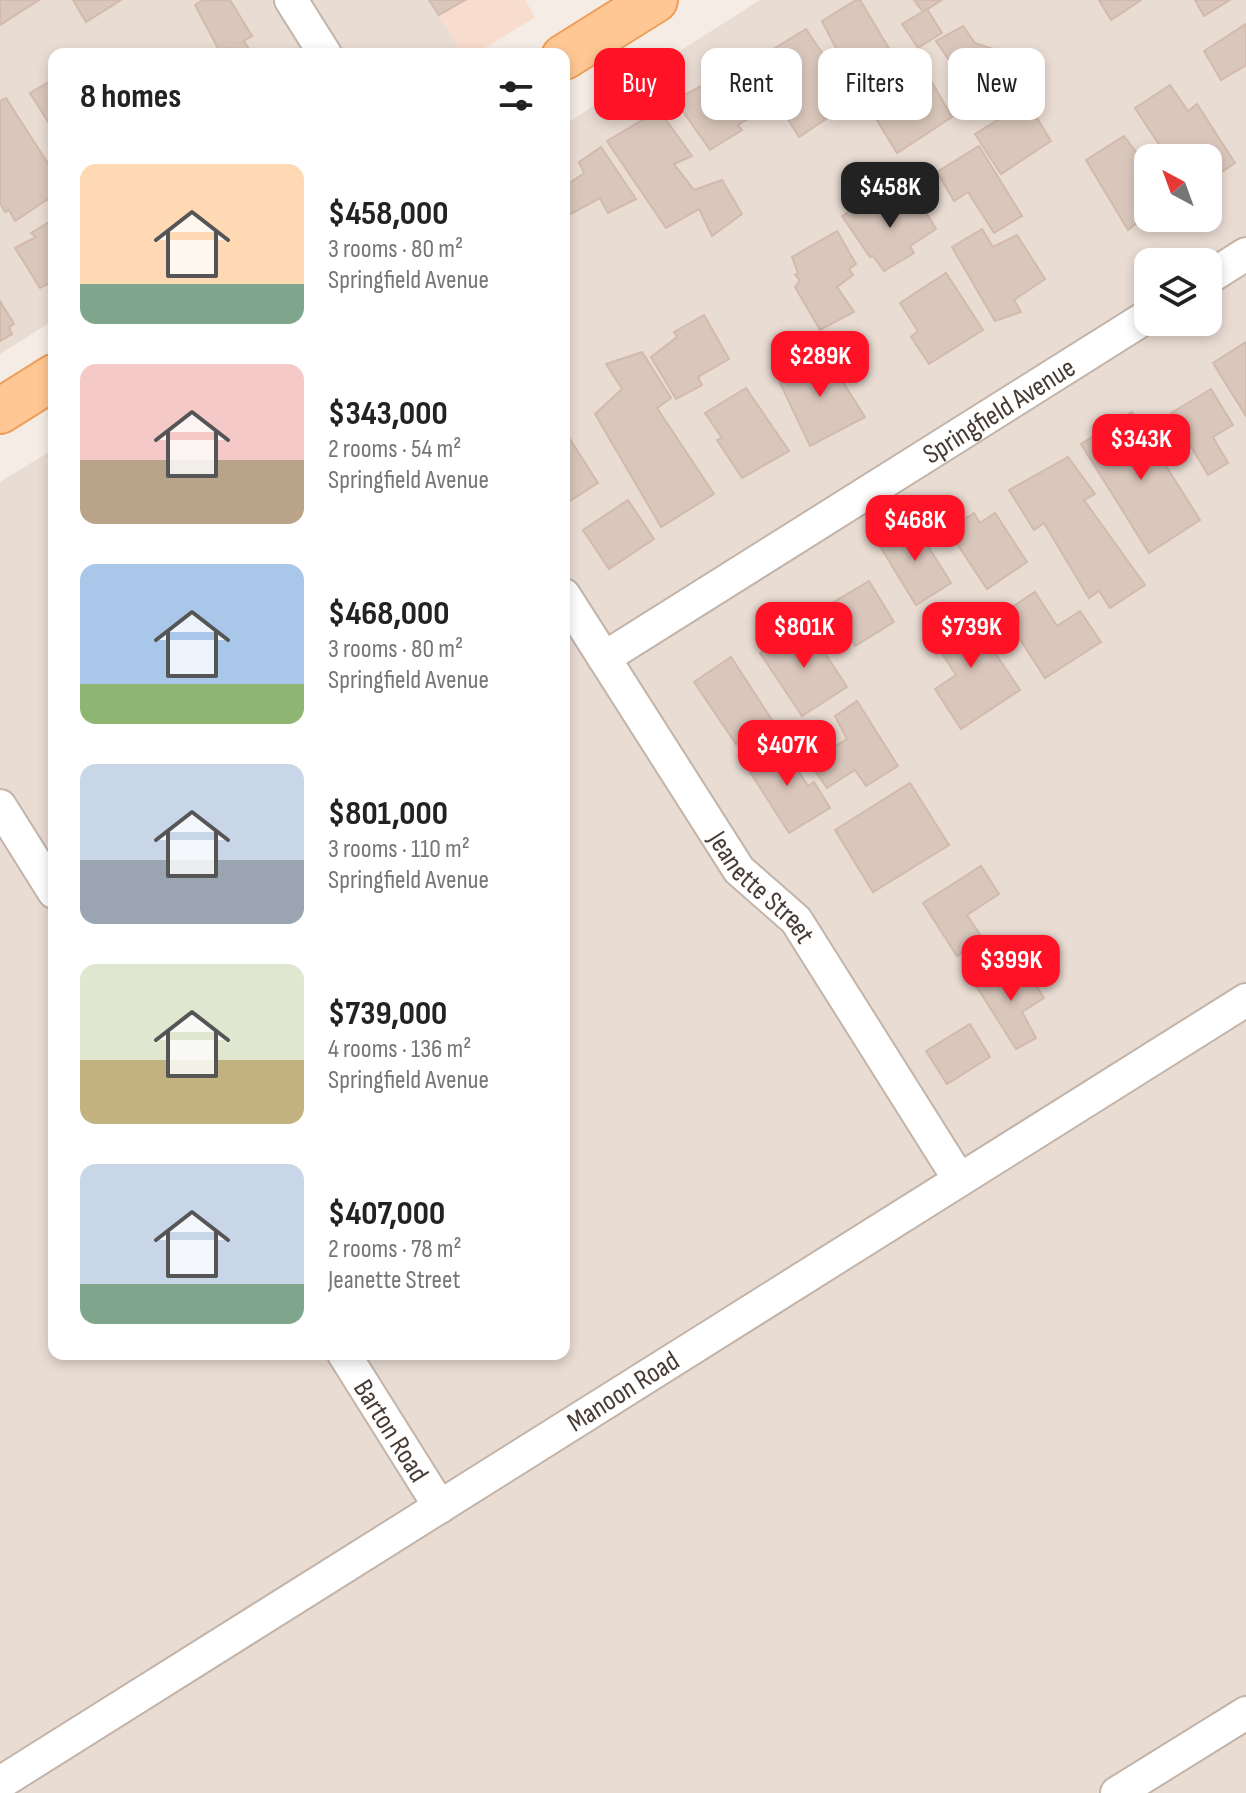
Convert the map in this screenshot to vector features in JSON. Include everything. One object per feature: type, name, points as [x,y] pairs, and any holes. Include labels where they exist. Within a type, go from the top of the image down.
[{"type":"main road","points":[[570,53],[655,0]]},
{"type":"main road","points":[[0,411],[48,381]]},
{"type":"street","points":[[291,0],[321,48]]},
{"type":"street","points":[[1222,269],[1246,254]]},
{"type":"street","name":"Springfield Avenue","points":[[604,658],[1134,325]]},
{"type":"street","name":"Jeanette Street","points":[[570,604],[739,870],[796,920],[959,1179]]},
{"type":"street","points":[[0,806],[48,882]]},
{"type":"street","name":"Manoon Road","points":[[0,1783],[1246,1000]]},
{"type":"street","name":"Barton Road","points":[[348,1360],[440,1507]]},
{"type":"street","points":[[1117,1793],[1246,1713]]},
{"type":"shaded area","points":[[0,0],[429,0],[459,48],[48,48],[48,324],[0,354]]},
{"type":"shaded area","points":[[429,0],[525,0],[535,17],[485,48],[459,48]]},
{"type":"shaded area","points":[[760,0],[1246,0],[1246,1793],[6,1793],[0,1784],[0,482],[48,453],[48,1360],[570,1360],[570,121],[594,106],[594,120],[685,120],[685,48]]},
{"type":"building","points":[[0,0],[39,0],[0,25]]},
{"type":"building","points":[[73,0],[121,0],[86,22]]},
{"type":"building","points":[[203,0],[230,0],[252,36],[244,41],[248,48],[218,48],[195,5]]},
{"type":"building","points":[[429,0],[465,0],[439,15]]},
{"type":"building","points":[[860,0],[889,48],[836,48],[822,21]]},
{"type":"building","points":[[914,0],[942,0],[923,12]]},
{"type":"building","points":[[1099,0],[1141,0],[1111,20]]},
{"type":"building","points":[[1195,0],[1230,0],[1204,16]]},
{"type":"building","points":[[927,9],[942,33],[918,48],[902,24]]},
{"type":"building","points":[[1246,24],[1246,65],[1221,80],[1204,51]]},
{"type":"building","points":[[963,26],[975,43],[990,48],[948,48],[948,58],[936,41]]},
{"type":"building","points":[[806,29],[819,48],[818,120],[824,120],[799,137],[788,120],[802,120],[802,48],[775,48]]},
{"type":"building","points":[[48,82],[48,122],[30,93]]},
{"type":"building","points":[[932,82],[948,110],[948,120],[897,153],[877,120],[932,120]]},
{"type":"building","points":[[1170,85],[1188,111],[1197,104],[1235,163],[1222,172],[1222,144],[1159,144],[1135,108]]},
{"type":"building","points":[[701,86],[701,120],[746,120],[738,125],[742,130],[710,150],[685,114],[685,95]]},
{"type":"building","points":[[6,98],[48,164],[48,199],[15,221],[9,210],[5,212],[0,203],[0,101]]},
{"type":"building","points":[[642,120],[666,120],[692,156],[674,164],[694,190],[722,180],[742,214],[712,236],[699,209],[666,228],[607,141]]},
{"type":"building","points":[[998,120],[1038,120],[1051,141],[1001,174],[975,134]]},
{"type":"building","points":[[1124,136],[1134,149],[1134,225],[1128,230],[1086,160]]},
{"type":"building","points":[[979,146],[1022,216],[994,233],[968,192],[954,201],[937,172]]},
{"type":"building","points":[[601,147],[636,199],[608,213],[600,198],[570,214],[570,183],[584,173],[579,162]]},
{"type":"building","points":[[917,197],[936,229],[910,246],[914,253],[884,271],[873,256],[870,257],[842,216],[868,201],[872,206],[890,201],[894,208]]},
{"type":"building","points":[[48,223],[48,284],[40,288],[15,248],[36,237],[31,233]]},
{"type":"building","points":[[982,229],[993,247],[1017,235],[1045,279],[1014,300],[1021,312],[995,321],[952,247]]},
{"type":"building","points":[[837,231],[856,264],[849,269],[853,275],[837,287],[854,312],[820,330],[795,287],[800,280],[795,275],[798,273],[792,257]]},
{"type":"building","points":[[946,273],[983,330],[929,364],[911,337],[918,331],[900,303]]},
{"type":"building","points":[[0,301],[14,324],[9,327],[12,334],[0,341]]},
{"type":"building","points":[[704,315],[729,359],[698,377],[702,385],[676,399],[651,357],[677,337],[674,332]]},
{"type":"building","points":[[1246,342],[1246,416],[1213,363]]},
{"type":"building","points":[[823,350],[865,417],[810,446],[780,383],[797,375],[791,367]]},
{"type":"building","points":[[642,352],[671,398],[657,408],[714,494],[661,527],[595,414],[622,389],[606,364]]},
{"type":"building","points":[[746,388],[789,451],[742,478],[717,440],[722,438],[705,413]]},
{"type":"building","points":[[1211,389],[1233,425],[1213,437],[1228,463],[1208,475],[1171,413]]},
{"type":"building","points":[[1132,412],[1200,520],[1149,553],[1081,444]]},
{"type":"building","points":[[570,439],[598,483],[570,501]]},
{"type":"building","points":[[1068,457],[1095,494],[1084,500],[1145,585],[1110,608],[1099,591],[1089,598],[1044,523],[1034,530],[1009,490]]},
{"type":"building","points":[[628,500],[654,539],[609,569],[583,530]]},
{"type":"building","points":[[974,513],[980,523],[995,513],[1027,562],[987,589],[948,530]]},
{"type":"building","points":[[913,522],[951,583],[916,605],[878,543]]},
{"type":"building","points":[[869,581],[894,622],[855,646],[830,604]]},
{"type":"building","points":[[1035,592],[1057,626],[1080,611],[1101,642],[1045,678],[1003,613]]},
{"type":"building","points":[[965,608],[1020,690],[961,729],[935,689],[956,675],[928,632]]},
{"type":"building","points":[[806,624],[847,687],[802,716],[760,653]]},
{"type":"building","points":[[731,657],[772,720],[736,744],[694,682]]},
{"type":"building","points":[[857,701],[898,766],[866,786],[855,770],[827,788],[809,762],[847,739],[835,716]]},
{"type":"building","points":[[780,741],[808,786],[814,782],[830,808],[789,833],[745,764]]},
{"type":"building","points":[[910,783],[949,845],[873,892],[835,830]]},
{"type":"building","points":[[981,866],[999,894],[967,915],[983,939],[957,956],[923,903]]},
{"type":"building","points":[[1004,967],[1013,978],[1026,969],[1044,998],[1022,1012],[1036,1038],[1016,1049],[975,984]]},
{"type":"building","points":[[970,1024],[990,1057],[947,1084],[926,1051]]}]
